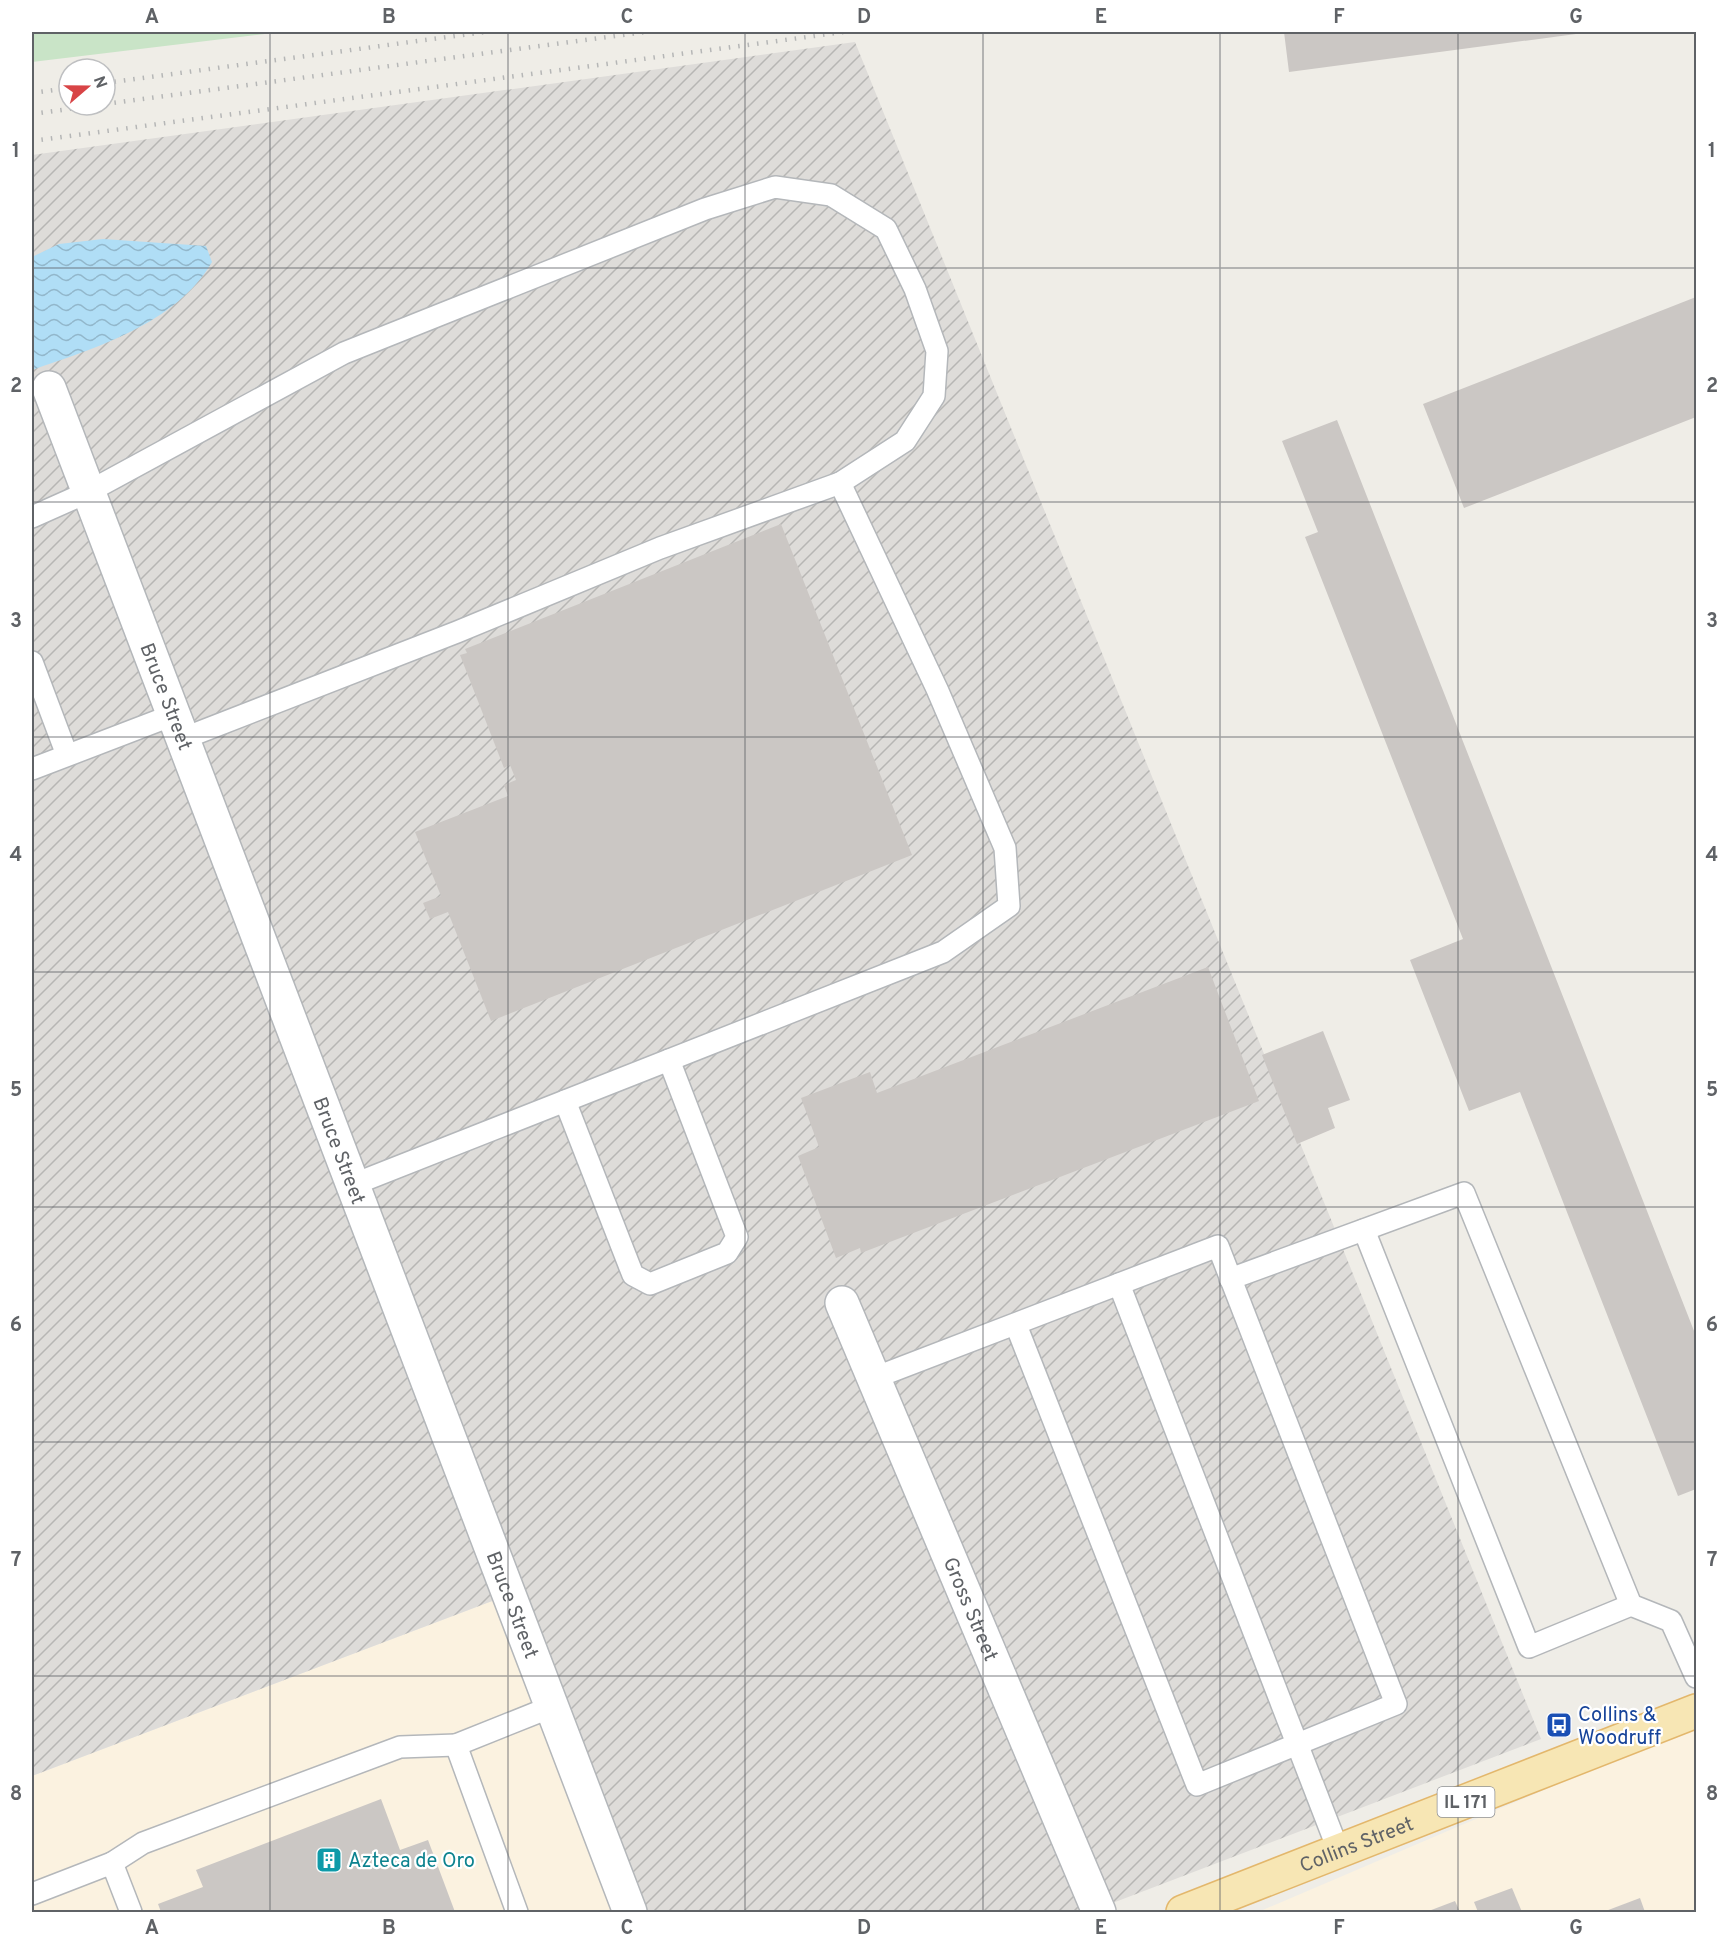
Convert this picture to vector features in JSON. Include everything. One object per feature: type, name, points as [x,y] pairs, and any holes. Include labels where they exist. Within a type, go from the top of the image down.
[{"type":"main road","name":"Collins Street","points":[[1197,1910],[1696,1711]]},
{"type":"street","name":"Bruce Street","points":[[49,388],[630,1912]]},
{"type":"street","name":"Gross Street","points":[[842,1304],[1099,1912]]},
{"type":"lane","points":[[32,517],[88,492],[344,353],[705,209],[775,187],[831,195],[886,229],[915,289],[937,351],[934,396],[905,441],[840,483],[660,548],[457,632],[178,727],[67,755],[32,769]]},
{"type":"lane","points":[[352,1185],[943,952],[1009,906],[1005,848],[937,689],[840,483]]},
{"type":"lane","points":[[32,662],[67,755]]},
{"type":"lane","points":[[565,1101],[633,1275],[650,1284],[727,1253],[737,1237],[669,1060]]},
{"type":"lane","points":[[1230,1279],[1464,1193],[1631,1605]]},
{"type":"lane","points":[[1364,1230],[1528,1647],[1631,1605],[1671,1621],[1696,1677]]},
{"type":"lane","points":[[874,1378],[1218,1246],[1396,1704],[1197,1785],[1016,1325]]},
{"type":"lane","points":[[1119,1284],[1296,1746],[1339,1852]]},
{"type":"lane","points":[[32,1894],[112,1863],[143,1843],[400,1747],[456,1745],[551,1707]]},
{"type":"lane","points":[[456,1745],[517,1912]]},
{"type":"lane","points":[[112,1863],[131,1912]]},
{"type":"shaded area","points":[[855,42],[1541,1739],[1089,1912],[636,1912],[521,1590],[32,1776],[32,155]]},
{"type":"shaded area","points":[[521,1590],[636,1912],[32,1912],[32,1776]]},
{"type":"shaded area","points":[[1696,1725],[1696,1912],[1258,1912]]},
{"type":"green space","points":[[32,32],[282,32],[74,57],[57,57],[57,59],[32,62]]},
{"type":"water","points":[[103,239],[206,246],[212,262],[197,284],[156,318],[107,343],[32,370],[32,257],[59,244]]},
{"type":"building","points":[[1284,32],[1576,32],[1576,34],[1289,72]]},
{"type":"building","points":[[1696,297],[1696,417],[1464,508],[1423,404]]},
{"type":"building","points":[[1337,420],[1696,1336],[1696,1489],[1678,1496],[1520,1092],[1469,1111],[1410,960],[1463,939],[1305,537],[1318,532],[1282,441]]},
{"type":"building","points":[[781,524],[912,855],[491,1021],[448,912],[430,919],[423,903],[441,896],[415,832],[508,796],[504,785],[516,780],[510,765],[504,768],[460,655],[467,653],[465,649]]},
{"type":"building","points":[[1208,967],[1259,1101],[861,1253],[860,1248],[836,1258],[798,1156],[819,1147],[801,1098],[870,1072],[877,1093]]},
{"type":"building","points":[[1323,1031],[1350,1100],[1328,1108],[1335,1128],[1297,1144],[1262,1055]]},
{"type":"building","name":"Azteca de Oro","points":[[381,1799],[400,1850],[428,1840],[455,1912],[161,1912],[158,1904],[203,1887],[196,1870]]},
{"type":"building","points":[[1512,1888],[1522,1912],[1478,1912],[1474,1902]]},
{"type":"building","points":[[1640,1898],[1645,1912],[1603,1912]]},
{"type":"building","points":[[1455,1901],[1460,1912],[1426,1912]]},
{"type":"railway","points":[[117,81],[485,32]]},
{"type":"railway","points":[[117,102],[645,32]]},
{"type":"railway","points":[[32,141],[844,32]]},
{"type":"railway","points":[[32,93],[57,90]]},
{"type":"railway","points":[[32,114],[57,111]]},
{"type":"place","name":"Collins & Woodruff","points":[[1559,1725]]},
{"type":"place","name":"Azteca de Oro","points":[[329,1860]]}]
